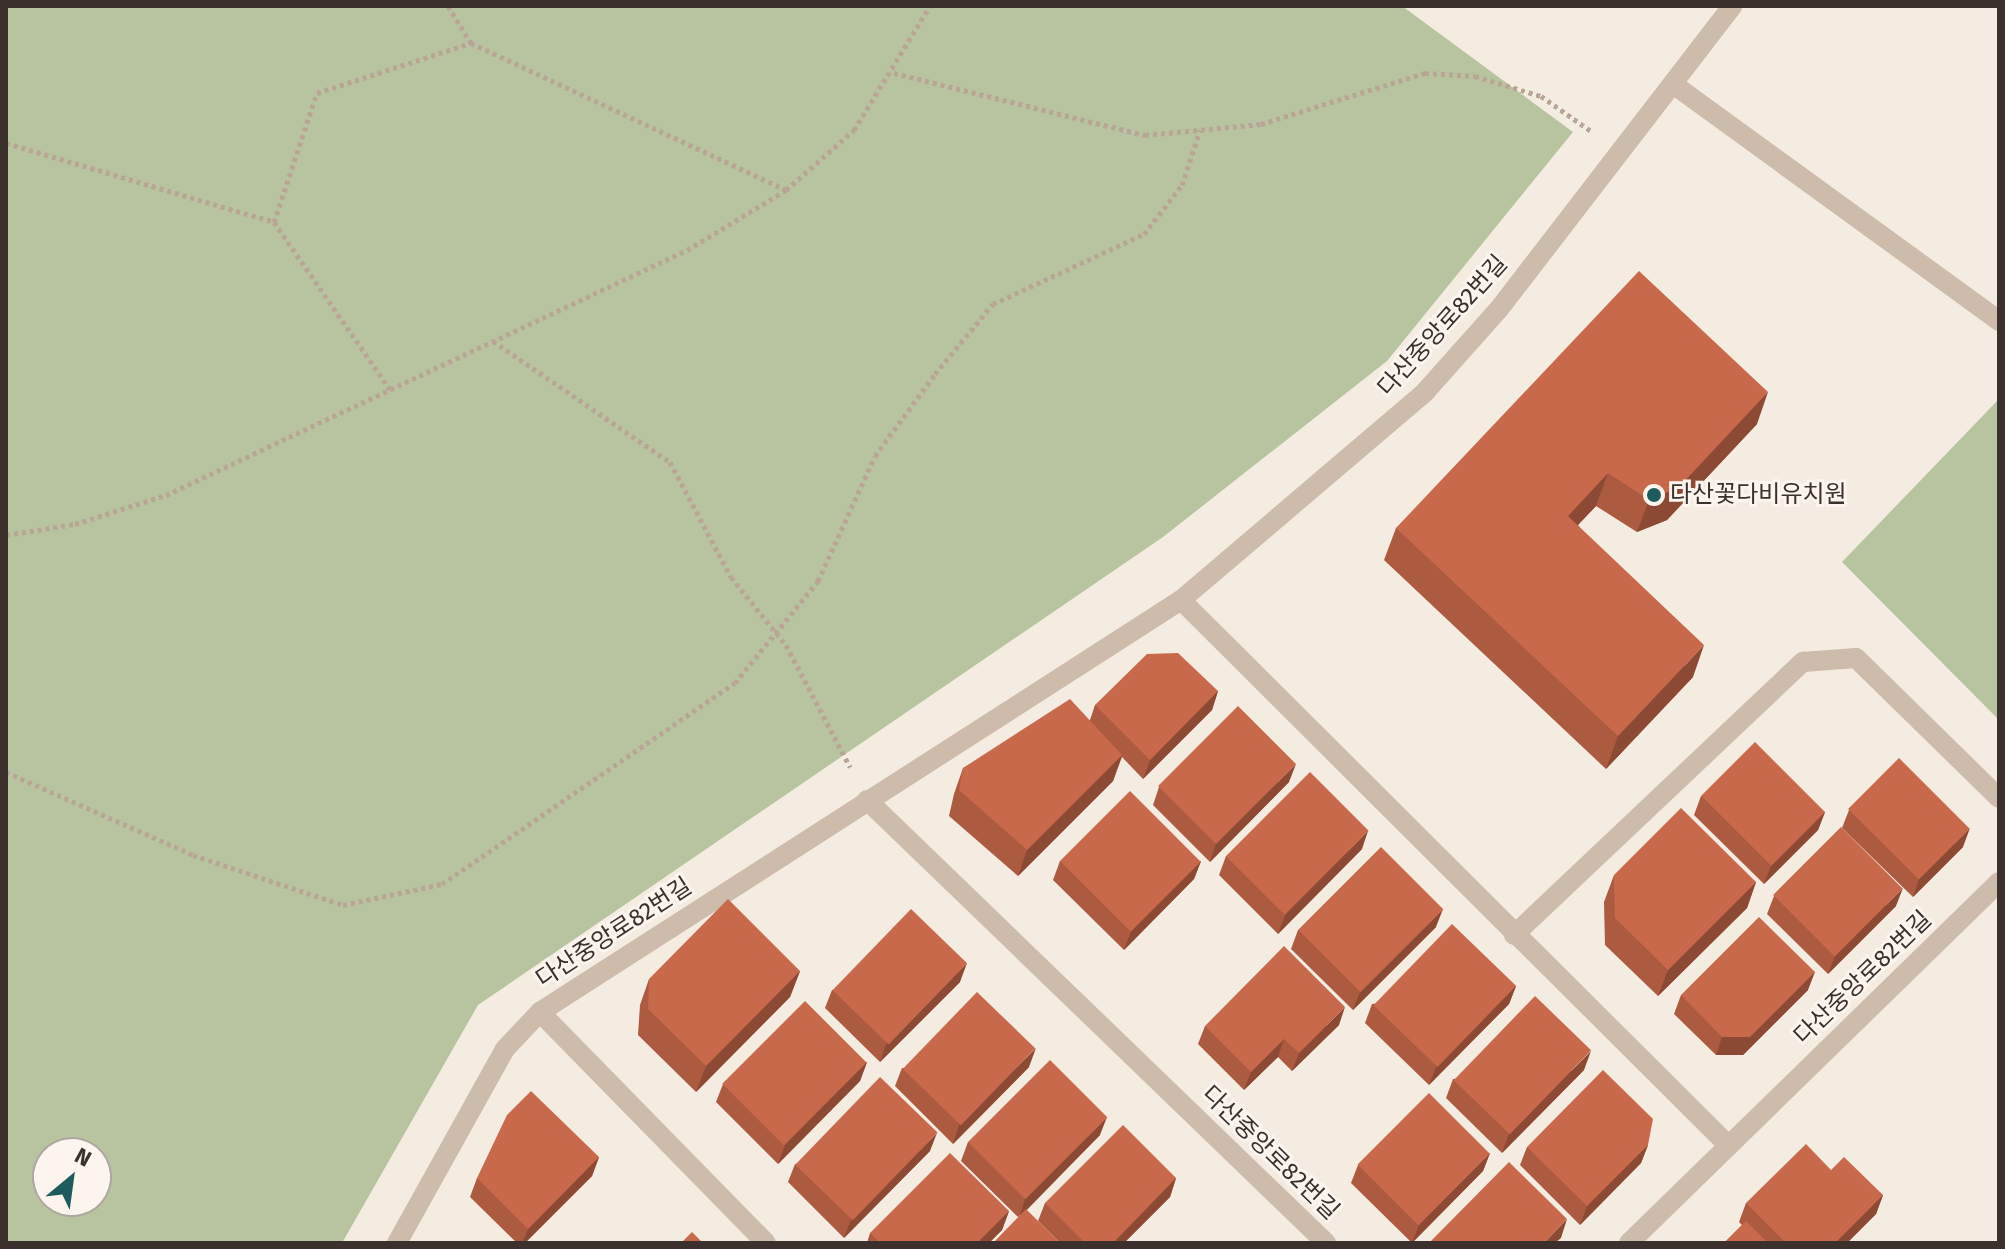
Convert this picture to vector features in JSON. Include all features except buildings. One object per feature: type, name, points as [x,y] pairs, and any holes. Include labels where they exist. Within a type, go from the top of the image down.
[{"type":"street","name":"다산중앙로82번길","points":[[766,1243],[540,1012],[1181,600],[1425,392],[1499,309],[1732,6]]},
{"type":"street","points":[[1673,84],[1999,321]]},
{"type":"street","points":[[1181,600],[1728,1145]]},
{"type":"street","points":[[1514,935],[1803,662],[1856,658],[1999,798]]},
{"type":"street","name":"다산중앙로82번길","points":[[867,800],[1326,1243]]},
{"type":"street","name":"다산중앙로82번길","points":[[1629,1243],[1999,882]]},
{"type":"street","points":[[397,1243],[505,1049],[540,1012]]},
{"type":"path","points":[[448,6],[471,43],[786,190]]},
{"type":"path","points":[[6,535],[75,524],[166,495],[687,250],[786,190],[854,130],[894,73],[930,6]]},
{"type":"path","points":[[274,222],[317,93],[471,43]]},
{"type":"path","points":[[894,73],[1145,135],[1261,124],[1425,73],[1475,76],[1541,96],[1620,151]]},
{"type":"path","points":[[6,772],[193,855],[343,905],[442,884],[735,683],[818,581],[875,456],[954,350],[993,304],[1144,234],[1182,185],[1200,130]]},
{"type":"path","points":[[6,143],[274,222],[391,391]]},
{"type":"path","points":[[492,340],[670,462],[731,577],[776,632],[867,800]]},
{"type":"green space","points":[[6,6],[1402,6],[1573,132],[1387,361],[1163,537],[478,1005],[342,1243],[6,1243]]},
{"type":"green space","points":[[1999,399],[1999,720],[1842,562]]},
{"type":"place","name":"다산꽃다비유치원","points":[[1654,495]]}]
